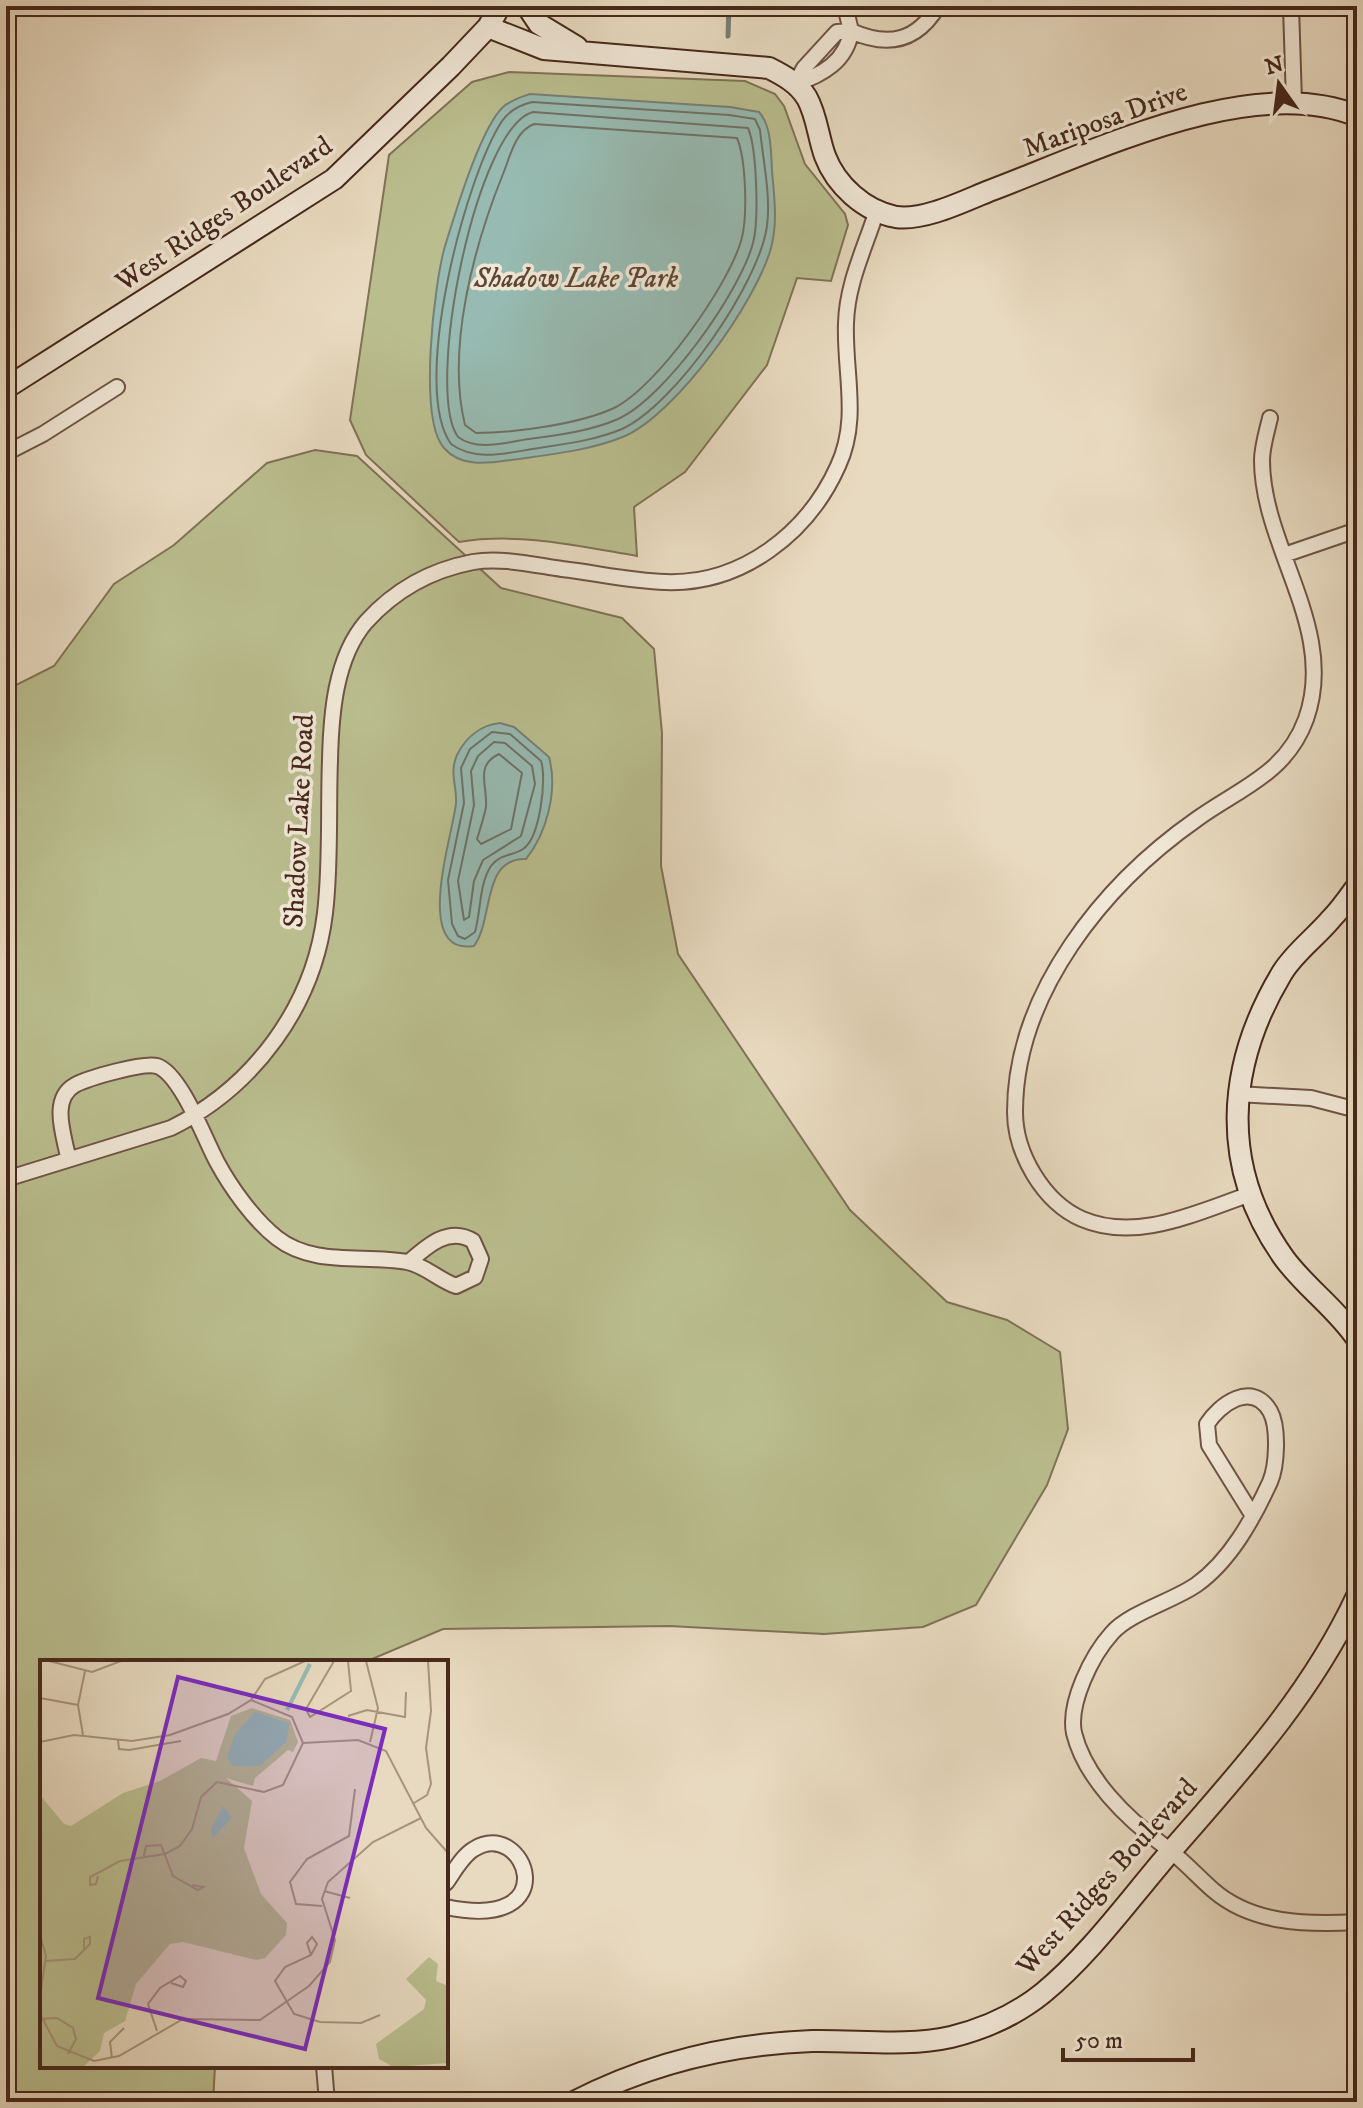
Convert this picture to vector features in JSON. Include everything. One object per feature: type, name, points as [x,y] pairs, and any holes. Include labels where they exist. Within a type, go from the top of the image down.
[{"type":"street","name":"West Ridges Boulevard","points":[[6,388],[334,179],[488,27],[500,6]]},
{"type":"street","points":[[527,6],[549,33],[596,54]]},
{"type":"street","points":[[845,6],[851,31]]},
{"type":"street","points":[[795,84],[804,68],[837,32],[851,31],[885,42],[910,37],[928,23],[938,6]]},
{"type":"street","points":[[1291,6],[1294,102]]},
{"type":"street","points":[[488,27],[544,49],[753,64],[769,68],[795,84],[814,112],[833,173],[847,190],[877,210]]},
{"type":"street","name":"Mariposa Drive","points":[[877,210],[897,217],[917,215],[1218,110],[1294,102],[1357,116]]},
{"type":"street","name":"Shadow Lake Road","points":[[6,1179],[68,1157],[171,1128],[195,1116],[237,1084],[278,1038],[310,980],[325,913],[332,704],[364,624],[408,585],[475,561],[513,562],[667,582],[711,577],[750,563],[785,540],[819,505],[841,462],[852,422],[845,322],[852,277],[877,210]]},
{"type":"street","points":[[6,453],[43,434],[117,387]]},
{"type":"street","points":[[1251,1194],[1170,1221],[1132,1229],[1082,1219],[1050,1196],[1029,1166],[1015,1132],[1015,1096],[1024,1044],[1049,984],[1085,924],[1153,851],[1199,817],[1264,779],[1291,746],[1305,719],[1313,685],[1311,643],[1270,509],[1262,460],[1270,418]]},
{"type":"street","points":[[1284,555],[1357,530]]},
{"type":"street","points":[[1357,886],[1332,919],[1283,970],[1251,1034],[1237,1094],[1235,1125],[1238,1151],[1251,1194],[1283,1257],[1357,1339]]},
{"type":"street","points":[[68,1157],[60,1111],[63,1095],[76,1085],[145,1064],[159,1066],[170,1076],[195,1116],[218,1165],[250,1209],[278,1239],[310,1253],[409,1262],[456,1286],[475,1277],[481,1259],[473,1241],[450,1236],[437,1240],[409,1262]]},
{"type":"street","points":[[1237,1094],[1311,1098],[1357,1110]]},
{"type":"street","points":[[1253,1516],[1209,1445],[1207,1424],[1219,1406],[1236,1397],[1256,1399],[1270,1410],[1275,1439],[1272,1478],[1253,1516],[1221,1562],[1196,1585],[1113,1631],[1082,1678],[1074,1731],[1094,1776],[1139,1827],[1226,1900],[1254,1915],[1332,1923],[1357,1922]]},
{"type":"street","name":"West Ridges Boulevard","points":[[574,2102],[651,2069],[709,2053],[811,2041],[921,2042],[959,2035],[995,2022],[1041,1995],[1061,1977],[1293,1707],[1357,1596]]},
{"type":"street","points":[[448,1880],[466,1855],[486,1844],[509,1848],[524,1866],[526,1878],[524,1890],[509,1907],[486,1912],[448,1907]]},
{"type":"street","points":[[324,2068],[327,2102]]},
{"type":"green space","name":"Shadow Lake Park","points":[[509,72],[745,81],[775,94],[784,106],[805,164],[845,214],[848,225],[831,281],[797,278],[767,365],[685,472],[634,507],[637,556],[526,539],[459,542],[366,455],[350,420],[389,155],[472,82]]},
{"type":"green space","points":[[315,450],[357,456],[501,588],[622,618],[654,649],[662,733],[661,866],[678,954],[850,1210],[947,1302],[1007,1320],[1060,1352],[1068,1429],[1047,1485],[976,1605],[923,1627],[824,1634],[669,1626],[443,1629],[370,1660],[40,1660],[40,2068],[215,2068],[213,2102],[6,2102],[6,690],[54,666],[114,584],[174,545],[267,463]]},
{"type":"water","points":[[530,94],[730,107],[759,112],[767,127],[770,145],[775,206],[773,239],[763,271],[732,325],[690,381],[646,424],[625,436],[586,448],[499,462],[469,462],[444,448],[436,433],[432,410],[431,350],[441,264],[469,173],[494,118],[503,107]]},
{"type":"water","points":[[500,723],[514,727],[549,757],[552,783],[549,811],[540,837],[526,859],[512,861],[502,868],[495,879],[474,946],[455,944],[444,932],[440,913],[444,863],[456,803],[455,761],[470,737],[487,726]]},
{"type":"waterway","points":[[728,36],[729,6]]}]
